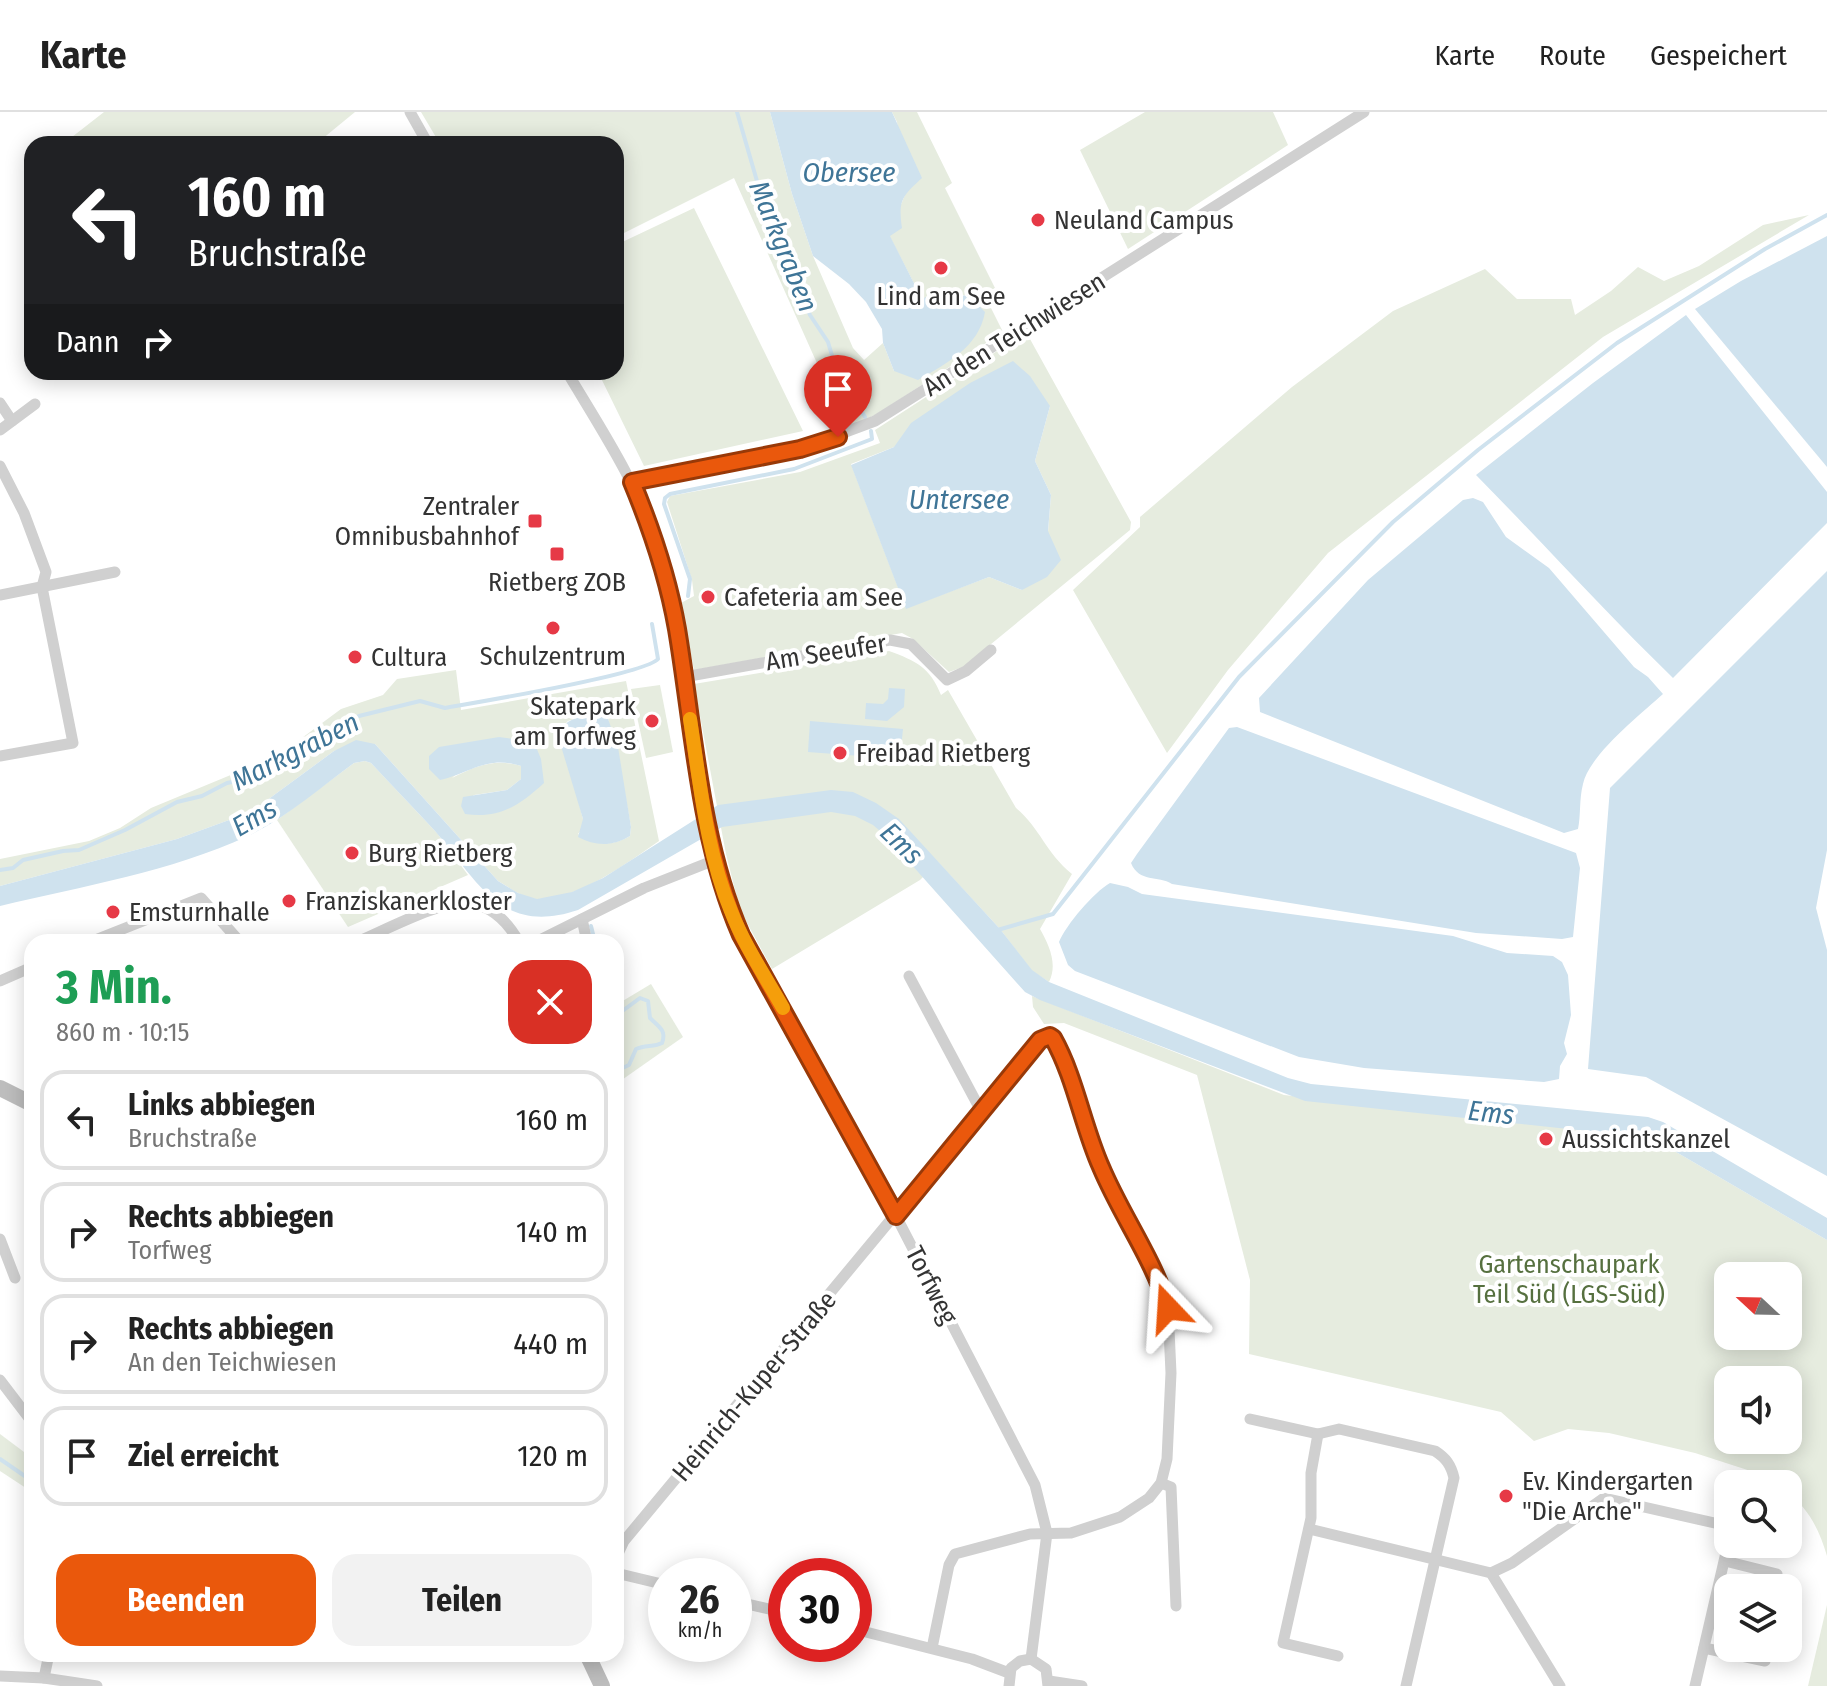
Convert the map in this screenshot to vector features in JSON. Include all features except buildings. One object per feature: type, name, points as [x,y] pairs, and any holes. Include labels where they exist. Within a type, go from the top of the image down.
[{"type":"street","points":[[410,112],[424,136]]},
{"type":"street","name":"An den Teichwiesen","points":[[632,482],[800,449],[875,421],[1364,112]]},
{"type":"street","name":"Torfweg","points":[[572,380],[632,482],[663,567],[676,625],[712,844],[710,861],[729,907],[741,935],[896,1216],[1035,1485],[1047,1533],[1031,1659]]},
{"type":"street","points":[[0,403],[12,421]]},
{"type":"street","points":[[0,430],[35,404]]},
{"type":"street","points":[[0,466],[24,513],[46,572],[42,587],[73,743],[0,756]]},
{"type":"street","points":[[0,595],[115,572]]},
{"type":"street","name":"Am Seeufer","points":[[684,677],[890,640],[911,644],[947,680],[966,671],[991,650]]},
{"type":"street","points":[[552,934],[644,888],[710,861]]},
{"type":"street","points":[[110,934],[201,898],[233,934]]},
{"type":"street","points":[[376,934],[434,909],[469,902],[492,911],[514,934]]},
{"type":"street","points":[[582,919],[585,934]]},
{"type":"street","points":[[0,981],[24,970]]},
{"type":"street","points":[[909,976],[981,1111]]},
{"type":"street","name":"Heinrich-Kuper-Straße","points":[[624,1541],[1040,1040],[1050,1036],[1056,1044],[1107,1183],[1160,1283],[1168,1308],[1171,1402],[1167,1459],[1161,1483]]},
{"type":"street","points":[[0,1088],[24,1100]]},
{"type":"street","points":[[0,1239],[15,1278]]},
{"type":"street","points":[[0,1380],[24,1412]]},
{"type":"street","points":[[1250,1419],[1318,1434],[1339,1429],[1435,1451],[1444,1456],[1454,1478],[1406,1686]]},
{"type":"street","points":[[1318,1434],[1311,1473],[1309,1529],[1283,1643],[1338,1656]]},
{"type":"street","points":[[932,1648],[949,1565],[955,1554],[1030,1534],[1071,1533],[1120,1517],[1149,1498],[1161,1483],[1171,1487],[1176,1606]]},
{"type":"street","points":[[1309,1529],[1491,1573],[1512,1563],[1604,1498],[1714,1523]]},
{"type":"street","points":[[1695,1686],[1726,1558]]},
{"type":"street","points":[[1725,1561],[1777,1574]]},
{"type":"street","points":[[1491,1573],[1560,1686]]},
{"type":"street","points":[[624,1575],[648,1581]]},
{"type":"street","points":[[872,1633],[932,1648],[1009,1680],[1015,1664],[1031,1659],[1046,1669],[1048,1684],[1082,1686]]},
{"type":"street","points":[[1704,1648],[1714,1650]]},
{"type":"street","points":[[44,1678],[47,1662]]},
{"type":"street","points":[[591,1662],[602,1686]]},
{"type":"street","points":[[1,1678],[44,1678],[97,1686]]},
{"type":"green space","points":[[104,112],[355,112],[326,136],[73,136]]},
{"type":"green space","points":[[421,112],[770,112],[813,256],[853,348],[864,360],[883,343],[894,371],[968,295],[922,299],[889,235],[906,192],[897,122],[892,112],[917,112],[952,183],[945,188],[995,288],[984,294],[1003,332],[877,414],[846,428],[734,178],[624,233],[624,136],[435,136]]},
{"type":"green space","points":[[1145,112],[1273,112],[1288,145],[1128,249],[1080,150]]},
{"type":"green space","points":[[694,208],[803,431],[644,466],[602,380],[624,380],[624,241]]},
{"type":"green space","points":[[1809,215],[1603,337],[1328,553],[1228,670],[1167,753],[1073,590],[1140,527],[1140,517],[1292,387],[1393,311],[1485,269],[1517,299],[1571,299],[1575,315],[1611,291],[1638,267],[1664,281],[1699,266],[1763,225]]},
{"type":"green space","points":[[1022,335],[1030,339],[1131,522],[1130,530],[963,667],[949,672],[913,639],[902,633],[694,670],[681,603],[694,596],[692,580],[667,502],[670,496],[800,472],[880,443],[875,430]],"holes":[[[1050,406],[1035,461],[1051,495],[1048,532],[1022,590],[989,577],[906,608],[851,464],[894,447]]]},
{"type":"green space","name":"Freibad Rietberg","points":[[889,651],[927,671],[941,695],[948,690],[1016,808],[1072,874],[1040,929],[1052,962],[1049,982],[1032,971],[1000,929],[938,862],[920,880],[772,969],[740,910],[726,854],[694,684]]},
{"type":"green space","points":[[456,670],[461,710],[626,681],[659,841],[585,887],[553,898],[527,897],[498,881],[375,744],[334,751],[251,812],[177,839],[0,886],[0,859],[89,841],[120,828],[151,808],[267,760],[341,709],[383,695],[397,679]],"holes":[[[581,717],[608,718],[614,734],[631,827],[630,836],[616,842],[597,842],[578,834],[583,828],[583,819],[560,729],[568,721]],[[499,737],[543,783],[461,806],[474,795],[507,790],[521,779],[521,766],[503,763],[478,767],[452,778]]]},
{"type":"green space","name":"Skatepark am Torfweg","points":[[660,685],[673,752],[646,758],[631,689]]},
{"type":"green space","points":[[354,763],[371,763],[437,833],[468,875],[348,927],[277,820]]},
{"type":"green space","points":[[651,984],[683,1037],[624,1078],[624,1000]]},
{"type":"green space","name":"Gartenschaupark Teil Süd (LGS-Süd)","points":[[1032,996],[1284,1095],[1652,1138],[1827,1240],[1827,1556],[1802,1506],[1802,1470],[1748,1470],[1695,1453],[1609,1433],[1568,1429],[1534,1441],[1501,1412],[1249,1354],[1250,1280],[1197,1075],[1064,1023],[1044,1024],[1033,1007]]},
{"type":"green space","points":[[0,1434],[24,1452],[24,1487],[0,1471]]},
{"type":"green space","points":[[1827,1605],[1827,1686],[1808,1686]]},
{"type":"water","name":"Obersee","points":[[770,112],[892,112],[922,178],[903,200],[902,228],[890,236],[922,299],[938,291],[953,297],[968,295],[985,312],[976,335],[960,353],[918,380],[894,371],[883,343],[882,329],[866,302],[849,284],[813,256]]},
{"type":"water","points":[[1827,236],[1827,467],[1695,309]]},
{"type":"water","points":[[1686,315],[1827,492],[1827,523],[1673,678],[1476,475]]},
{"type":"water","name":"Untersee","points":[[1013,361],[1030,376],[1050,406],[1035,461],[1051,495],[1048,531],[1061,560],[1047,577],[1022,590],[989,577],[906,609],[851,465],[894,447],[911,423],[970,383]]},
{"type":"water","points":[[1473,498],[1483,502],[1506,537],[1549,568],[1634,667],[1663,694],[1605,748],[1587,773],[1578,829],[1564,833],[1260,712],[1259,698],[1368,580],[1463,500]]},
{"type":"water","points":[[1827,571],[1827,850],[1816,908],[1827,950],[1827,1176],[1646,1077],[1588,1069],[1610,788]]},
{"type":"water","points":[[889,688],[905,689],[904,707],[887,721],[865,719],[866,703],[883,704],[888,699]]},
{"type":"water","points":[[599,713],[607,716],[618,747],[631,827],[630,836],[605,844],[578,837],[583,819],[558,736],[569,722]]},
{"type":"water","points":[[810,721],[903,729],[900,759],[808,752]]},
{"type":"water","points":[[1237,727],[1576,853],[1580,868],[1573,937],[1562,939],[1476,933],[1172,884],[1139,873],[1131,863],[1137,854],[1229,728]]},
{"type":"water","points":[[499,737],[534,742],[541,759],[544,783],[508,809],[488,814],[465,814],[461,806],[463,797],[507,790],[521,779],[521,766],[489,764],[440,780],[429,769],[429,756],[439,747]]},
{"type":"water","name":"Ems","points":[[356,740],[375,744],[498,881],[518,893],[537,899],[572,892],[603,878],[718,805],[831,790],[853,792],[899,819],[1000,929],[1032,970],[1049,982],[1288,1078],[1311,1084],[1648,1117],[1663,1122],[1827,1218],[1827,1240],[1652,1138],[1305,1101],[1040,1000],[1025,992],[886,836],[855,816],[831,812],[722,827],[578,910],[551,916],[529,916],[510,910],[493,899],[427,822],[371,763],[365,761],[354,763],[262,829],[218,849],[126,877],[0,906],[0,886],[177,839],[251,812],[334,751]]},
{"type":"water","points":[[1110,883],[1142,894],[1453,936],[1507,953],[1553,956],[1562,962],[1568,975],[1571,1015],[1564,1043],[1567,1054],[1560,1066],[1559,1079],[1544,1082],[1364,1068],[1299,1057],[1075,971],[1068,965],[1059,942],[1081,910]]},
{"type":"waterway","name":"Markgraben","points":[[737,112],[759,188],[810,315],[828,342],[836,369],[865,417]]},
{"type":"waterway","points":[[994,931],[1053,914],[1239,677],[1393,522],[1478,450],[1617,343],[1765,249],[1827,215]]},
{"type":"waterway","name":"Markgraben","points":[[688,596],[690,579],[664,504],[665,498],[670,494],[794,469],[872,439],[871,431]]},
{"type":"waterway","name":"Markgraben","points":[[0,870],[13,868],[23,860],[79,850],[177,802],[202,796],[227,783],[257,777],[325,732],[359,716],[420,701],[445,708],[593,680],[646,665],[658,659],[652,624]]},
{"type":"waterway","points":[[591,926],[593,934]]},
{"type":"waterway","points":[[624,1010],[640,998],[648,1001],[650,1018],[663,1035],[662,1043],[636,1049],[629,1065],[624,1067]]},
{"type":"waterway","points":[[0,1459],[24,1476]]},
{"type":"slow traffic","points":[[690,719],[715,860],[729,907],[741,935],[783,1008]]},
{"type":"place","name":"Neuland Campus","points":[[1038,220]]},
{"type":"place","name":"Lind am See","points":[[941,268]]},
{"type":"place","name":"Zentraler Omnibusbahnhof","points":[[535,521]]},
{"type":"place","name":"Rietberg ZOB","points":[[557,554]]},
{"type":"place","name":"Cafeteria am See","points":[[708,597]]},
{"type":"place","name":"Schulzentrum","points":[[553,628]]},
{"type":"place","name":"Cultura","points":[[355,657]]},
{"type":"place","name":"Skatepark am Torfweg","points":[[652,721]]},
{"type":"place","name":"Freibad Rietberg","points":[[840,753]]},
{"type":"place","name":"Burg Rietberg","points":[[352,853]]},
{"type":"place","name":"Franziskanerkloster","points":[[289,901]]},
{"type":"place","name":"Emsturnhalle","points":[[113,912]]},
{"type":"place","name":"Aussichtskanzel","points":[[1546,1139]]},
{"type":"place","name":"Ev. Kindergarten \"Die Arche\"","points":[[1506,1496]]},
{"type":"route","points":[[838,437],[800,449],[632,482],[663,567],[676,625],[715,860],[729,907],[741,935],[896,1216],[1040,1040],[1050,1036],[1053,1038],[1097,1158],[1118,1207],[1160,1283],[1168,1308]]}]
